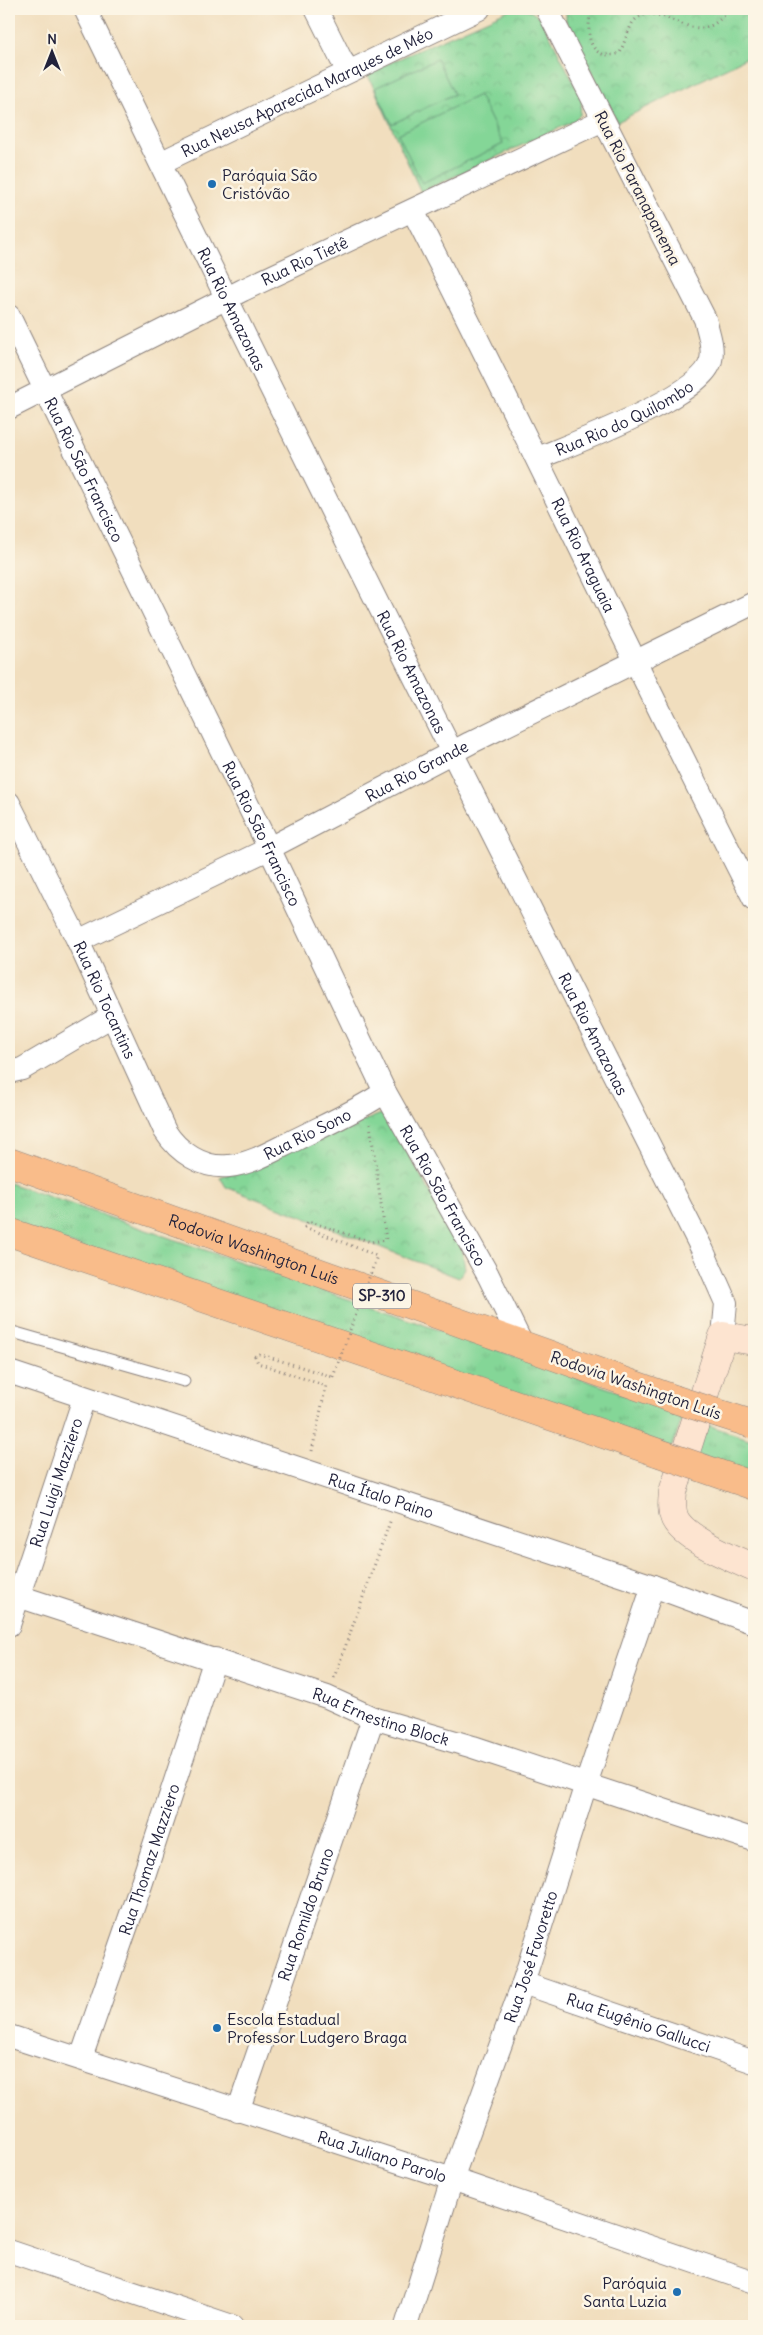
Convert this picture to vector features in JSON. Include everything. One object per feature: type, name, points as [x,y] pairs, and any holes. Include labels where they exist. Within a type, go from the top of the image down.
[{"type":"highway","name":"Rodovia Washington Luís","points":[[9,1162],[523,1346],[753,1425]]},
{"type":"highway","points":[[9,1232],[744,1482]]},
{"type":"street","name":"Rua Rio Amazonas","points":[[85,9],[162,162],[226,299],[452,754],[703,1251],[726,1303],[723,1336]]},
{"type":"street","points":[[316,9],[341,60],[350,71]]},
{"type":"street","name":"Rua Neusa Aparecida Marques de Méo","points":[[162,162],[479,9]]},
{"type":"street","name":"Rua Rio Paranapanema","points":[[547,9],[705,319],[711,360],[705,372]]},
{"type":"street","name":"Rua Rio Tietê","points":[[9,408],[226,299],[603,120]]},
{"type":"street","name":"Rua Rio Araguaia","points":[[413,211],[538,458],[634,661],[754,899]]},
{"type":"street","name":"Rua Rio São Francisco","points":[[9,316],[269,848],[376,1099],[488,1275],[523,1346]]},
{"type":"street","name":"Rua Rio do Quilombo","points":[[538,458],[656,406],[695,383],[705,372]]},
{"type":"street","name":"Rua Rio Grande","points":[[78,940],[269,848],[634,661],[754,603]]},
{"type":"street","name":"Rua Rio Tocantins","points":[[9,803],[78,940],[173,1145],[198,1161],[227,1167]]},
{"type":"street","points":[[9,1072],[22,1069],[112,1016]]},
{"type":"street","name":"Rua Rio Sono","points":[[227,1167],[274,1150],[376,1099]]},
{"type":"street","points":[[754,1341],[723,1336],[673,1492],[672,1508],[676,1520],[685,1532],[754,1568]]},
{"type":"street","name":"Rua Ítalo Paino","points":[[9,1372],[397,1503],[653,1586],[754,1623]]},
{"type":"street","name":"Rua Luigi Mazziero","points":[[9,1625],[14,1595],[84,1398]]},
{"type":"street","name":"Rua José Favoretto","points":[[406,2326],[452,2179],[524,1983],[586,1784],[653,1586]]},
{"type":"street","name":"Rua Ernestino Block","points":[[14,1595],[327,1697],[373,1718],[586,1784],[754,1840]]},
{"type":"street","name":"Rua Thomaz Mazziero","points":[[81,2058],[141,1885],[215,1659]]},
{"type":"street","name":"Rua Romildo Bruno","points":[[238,2112],[373,1718]]},
{"type":"street","name":"Rua Eugênio Gallucci","points":[[524,1983],[754,2062]]},
{"type":"street","name":"Rua Juliano Parolo","points":[[9,2036],[81,2058],[238,2112],[452,2179],[754,2282]]},
{"type":"street","points":[[9,2251],[232,2326]]},
{"type":"lane","points":[[9,1331],[184,1381]]},
{"type":"path","points":[[592,9],[588,32],[591,44],[599,53],[610,56],[620,53],[633,22],[641,14],[651,12],[661,14],[678,22],[706,28],[716,23],[731,9]]},
{"type":"path","points":[[308,1472],[326,1386],[258,1363],[255,1356],[259,1354],[333,1377],[376,1256],[305,1227],[308,1221],[371,1242],[386,1240],[376,1099]]},
{"type":"path","points":[[327,1697],[397,1503]]},
{"type":"green space","points":[[511,9],[527,9],[541,18],[582,99],[580,115],[574,121],[421,192],[367,73]]},
{"type":"green space","points":[[566,9],[754,9],[754,54],[617,122],[566,21]]},
{"type":"green space","points":[[437,59],[454,94],[392,124],[375,88]]},
{"type":"green space","points":[[479,95],[503,144],[422,183],[398,134]]},
{"type":"green space","points":[[381,1114],[389,1120],[461,1247],[465,1268],[459,1278],[226,1187],[220,1177]]},
{"type":"green space","points":[[9,1183],[684,1414],[672,1447],[9,1223]]},
{"type":"green space","points":[[708,1425],[754,1441],[754,1474],[696,1455]]},
{"type":"place","name":"Paróquia São Cristóvão","points":[[212,184]]},
{"type":"place","name":"Escola Estadual Professor Ludgero Braga","points":[[217,2028]]},
{"type":"place","name":"Paróquia Santa Luzia","points":[[677,2292]]}]
